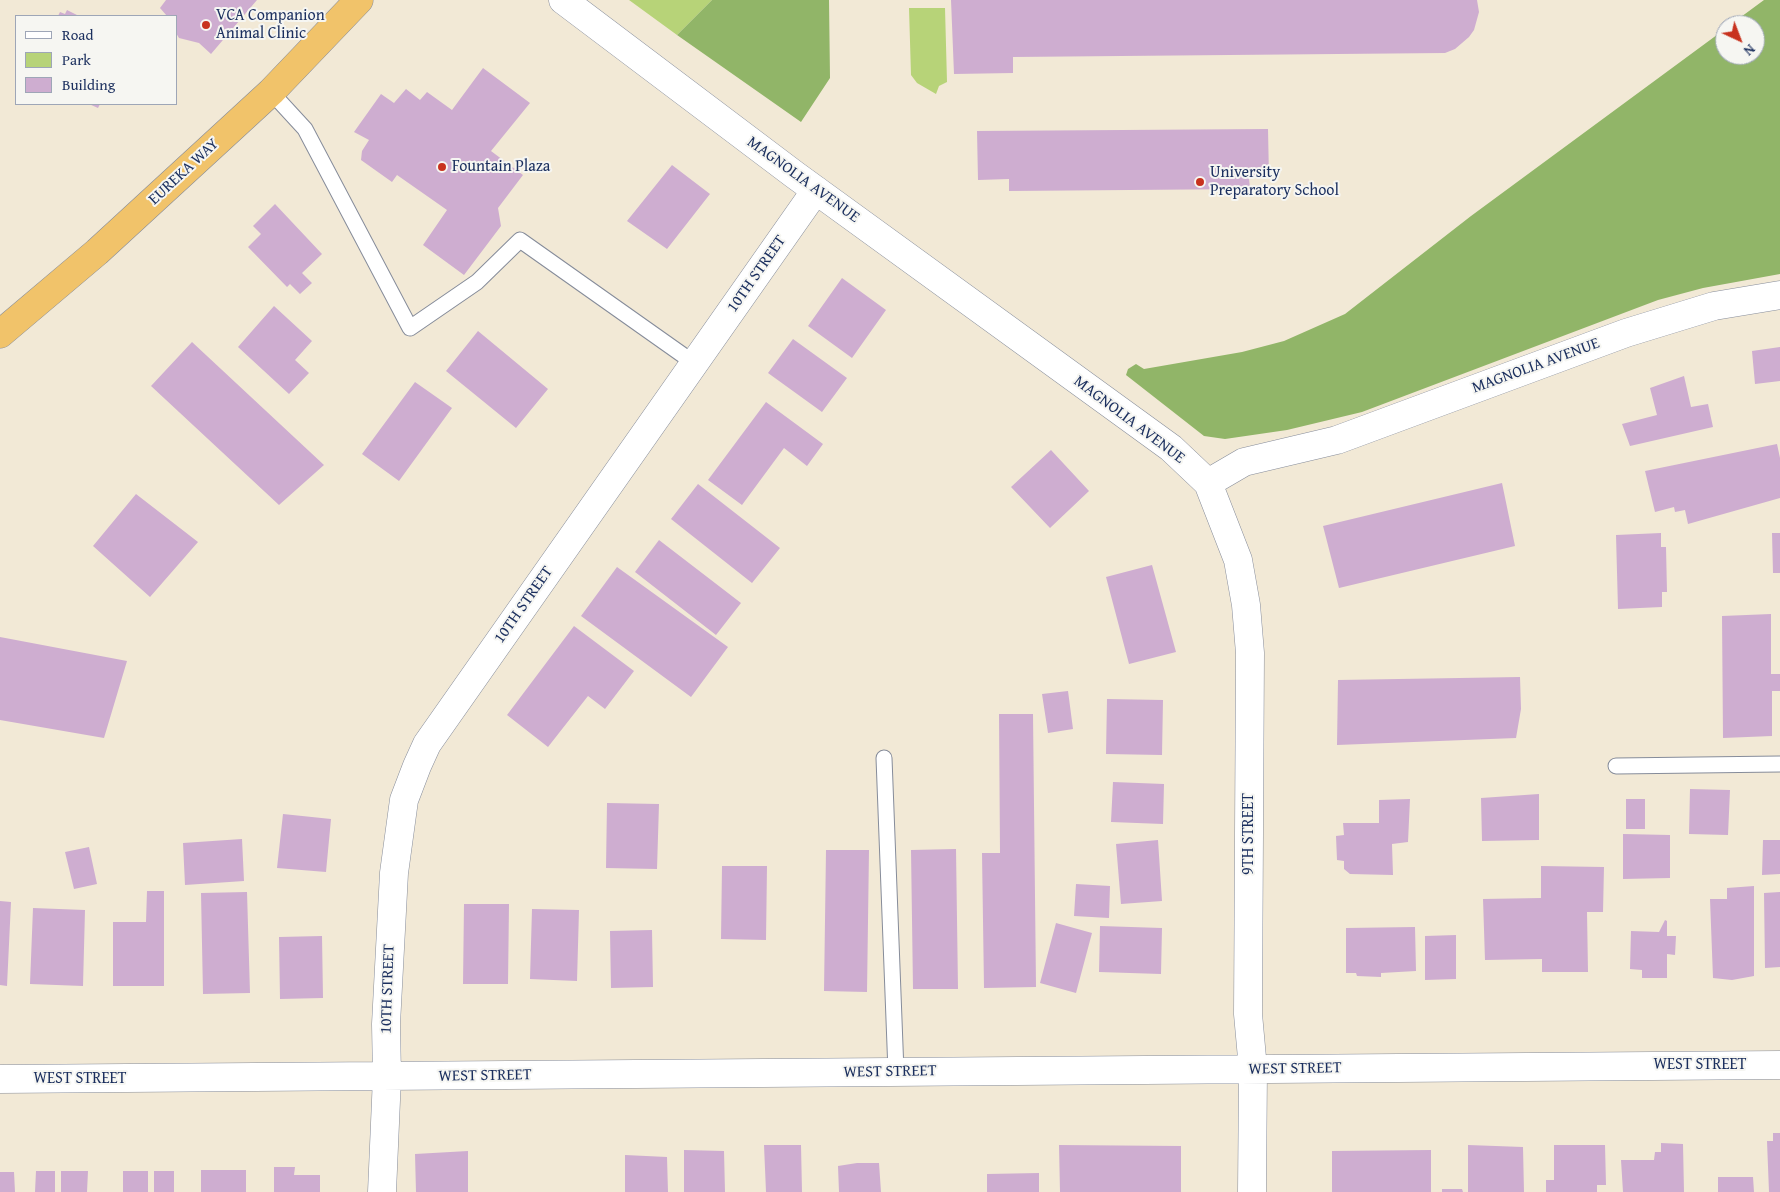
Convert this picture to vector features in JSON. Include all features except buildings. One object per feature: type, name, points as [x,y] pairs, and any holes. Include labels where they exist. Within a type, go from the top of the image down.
[{"type":"highway","name":"EUREKA WAY","points":[[0,334],[97,252],[271,92],[359,0]]},
{"type":"street","name":"MAGNOLIA AVENUE","points":[[564,0],[816,190],[1171,448],[1208,483],[1244,462],[1337,440],[1626,333],[1714,306],[1780,295]]},
{"type":"street","name":"10TH STREET","points":[[382,1192],[387,1077],[386,1024],[394,873],[404,800],[417,766],[427,744],[816,190]]},
{"type":"street","name":"9TH STREET","points":[[1208,483],[1238,560],[1247,614],[1250,660],[1248,1014],[1252,1069],[1252,1192]]},
{"type":"street","name":"WEST STREET","points":[[0,1079],[1780,1065]]},
{"type":"lane","points":[[271,92],[305,129],[410,328],[477,282],[520,240],[694,363]]},
{"type":"lane","points":[[884,758],[896,1072]]},
{"type":"lane","points":[[1616,766],[1780,764]]},
{"type":"green space","points":[[629,0],[712,0],[677,35]]},
{"type":"green space","points":[[712,0],[829,0],[830,78],[801,122],[677,35]]},
{"type":"green space","points":[[1764,0],[1780,0],[1780,274],[1703,288],[1658,300],[1362,412],[1287,430],[1225,439],[1204,436],[1126,375],[1128,369],[1136,364],[1144,369],[1242,352],[1284,341],[1345,314],[1471,216],[1715,36],[1715,65],[1765,65],[1765,15],[1744,15]]},
{"type":"green space","points":[[909,8],[945,8],[947,82],[939,86],[936,94],[917,83],[911,75]]},
{"type":"place","name":"VCA Companion Animal Clinic","points":[[206,25]]},
{"type":"place","name":"Fountain Plaza","points":[[442,167]]},
{"type":"place","name":"University Preparatory School","points":[[1200,182]]}]
